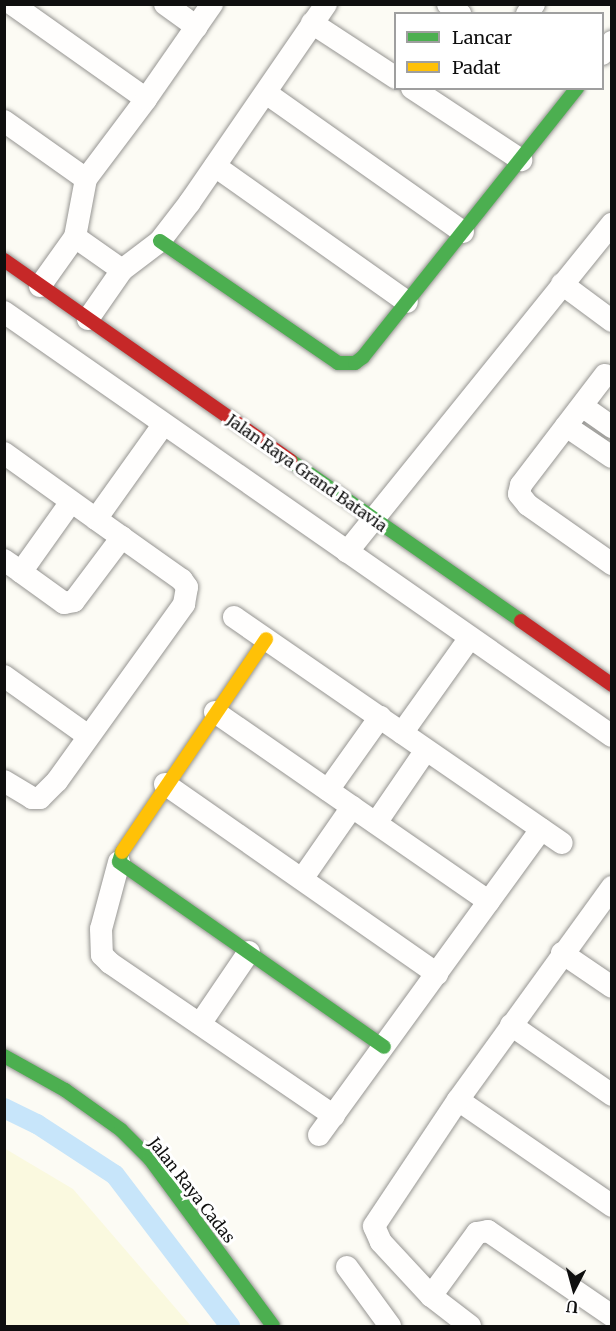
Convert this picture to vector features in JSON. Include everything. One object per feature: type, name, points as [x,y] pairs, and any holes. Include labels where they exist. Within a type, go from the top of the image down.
[{"type":"street","points":[[12,4],[146,99]]},
{"type":"street","points":[[165,4],[197,27]]},
{"type":"street","points":[[40,286],[75,237],[86,179],[146,99],[212,4]]},
{"type":"street","points":[[88,319],[122,270],[160,241],[266,93],[326,4]]},
{"type":"street","points":[[312,23],[394,77]]},
{"type":"street","points":[[415,90],[521,160]]},
{"type":"street","points":[[160,241],[338,363],[355,363],[363,357],[521,160],[569,91]]},
{"type":"street","points":[[266,93],[463,232]]},
{"type":"street","points":[[4,121],[86,179]]},
{"type":"street","points":[[214,166],[407,302]]},
{"type":"street","points":[[347,552],[612,223]]},
{"type":"street","points":[[75,237],[122,270]]},
{"type":"street","name":"Jalan Raya Grand Batavia","points":[[4,260],[612,685]]},
{"type":"street","points":[[562,284],[612,321]]},
{"type":"street","points":[[4,312],[469,639],[612,736]]},
{"type":"street","points":[[605,375],[521,485],[519,494],[528,505],[612,564]]},
{"type":"street","points":[[582,406],[612,427]]},
{"type":"street","points":[[96,519],[163,425]]},
{"type":"street","points":[[566,426],[612,457]]},
{"type":"street","points":[[4,453],[182,580],[187,587],[187,594],[177,616],[88,736],[57,782],[40,798],[32,798],[4,781]]},
{"type":"street","points":[[71,502],[13,566],[64,603],[74,601],[122,537]]},
{"type":"street","points":[[234,617],[562,843]]},
{"type":"street","points":[[266,639],[123,847],[101,930],[102,955],[110,963],[334,1116]]},
{"type":"street","points":[[402,733],[469,639]]},
{"type":"street","points":[[4,676],[88,736]]},
{"type":"street","points":[[215,712],[489,902]]},
{"type":"street","points":[[328,790],[380,717]]},
{"type":"street","points":[[375,823],[426,750]]},
{"type":"street","points":[[165,784],[437,974]]},
{"type":"street","points":[[302,879],[352,807]]},
{"type":"street","points":[[319,1135],[541,829]]},
{"type":"street","points":[[119,862],[384,1047]]},
{"type":"street","points":[[470,1326],[431,1296],[381,1242],[374,1226],[458,1100],[562,952],[612,886]]},
{"type":"street","points":[[200,1024],[249,952]]},
{"type":"street","points":[[562,952],[610,982]]},
{"type":"street","points":[[511,1025],[612,1095]]},
{"type":"street","name":"Jalan Raya Cadas","points":[[4,1056],[65,1090],[121,1130],[150,1159],[273,1326]]},
{"type":"street","points":[[458,1100],[612,1206]]},
{"type":"street","points":[[431,1296],[477,1233],[488,1231],[612,1316]]},
{"type":"street","points":[[347,1267],[390,1326]]},
{"type":"green space","points":[[4,1148],[73,1189],[191,1326],[5,1326]]},
{"type":"waterway","points":[[4,1108],[37,1124],[115,1175],[230,1326]]},
{"type":"traffic: fast","points":[[160,241],[338,363],[355,363],[363,357],[575,90]]},
{"type":"traffic: fast","points":[[291,461],[521,621]]},
{"type":"traffic: fast","points":[[122,852],[119,862],[384,1047]]},
{"type":"traffic: fast","points":[[4,1056],[65,1090],[121,1130],[150,1159],[273,1326]]},
{"type":"traffic: slow","points":[[122,852],[266,639]]},
{"type":"traffic: jam","points":[[4,260],[291,461]]},
{"type":"traffic: jam","points":[[521,621],[612,685]]}]
